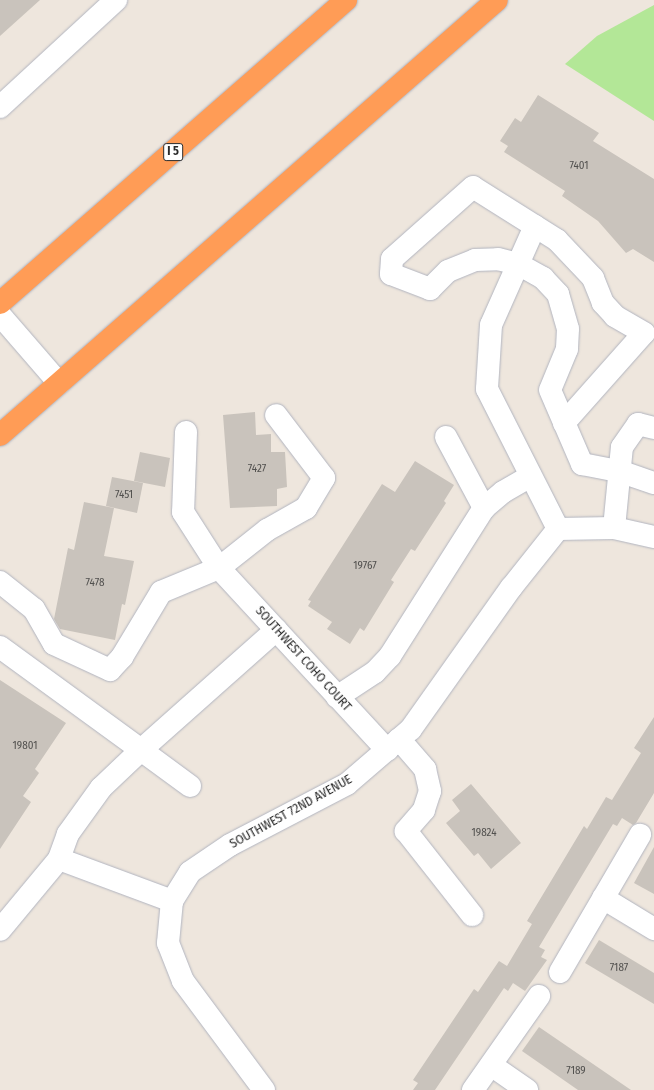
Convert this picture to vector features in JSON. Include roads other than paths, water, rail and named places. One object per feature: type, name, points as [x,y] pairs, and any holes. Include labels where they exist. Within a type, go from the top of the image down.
[{"type":"highway","name":"I 5","points":[[0,303],[346,0]]},
{"type":"highway","points":[[0,435],[498,0]]},
{"type":"street","points":[[0,107],[116,0]]},
{"type":"street","points":[[564,423],[644,333],[615,316],[603,302],[593,278],[578,260],[557,240],[473,187],[392,259],[391,274],[430,289],[448,272],[475,260],[498,260],[518,264],[543,278],[558,294],[568,329],[567,350],[550,390],[564,423],[582,464],[619,471],[654,483]]},
{"type":"street","points":[[535,226],[491,325],[487,389],[558,529],[614,528],[654,537]]},
{"type":"street","points":[[0,315],[59,383]]},
{"type":"street","points":[[0,582],[34,609],[54,644],[110,670],[122,657],[161,592],[219,568],[267,530],[306,508],[324,478],[276,415]]},
{"type":"street","points":[[614,528],[622,447],[638,424],[654,428]]},
{"type":"street","name":"SOUTHWEST COHO COURT","points":[[186,432],[183,512],[219,568],[337,696],[393,745],[425,769],[430,791],[424,810],[406,831],[472,915]]},
{"type":"street","points":[[446,437],[484,508]]},
{"type":"street","points":[[337,696],[375,672],[390,656],[484,508],[503,492],[531,476]]},
{"type":"street","name":"SOUTHWEST 72ND AVENUE","points":[[264,1090],[183,981],[168,943],[172,901],[190,872],[230,845],[347,784],[411,729],[510,588],[558,529]]},
{"type":"street","points":[[0,930],[59,859],[68,834],[101,788],[141,750],[276,630]]},
{"type":"street","points":[[0,647],[190,786]]},
{"type":"street","points":[[560,972],[640,835]]},
{"type":"street","points":[[59,859],[172,901]]},
{"type":"street","points":[[603,898],[654,929]]},
{"type":"street","points":[[473,1090],[539,996]]},
{"type":"street","points":[[491,1065],[527,1090]]}]
